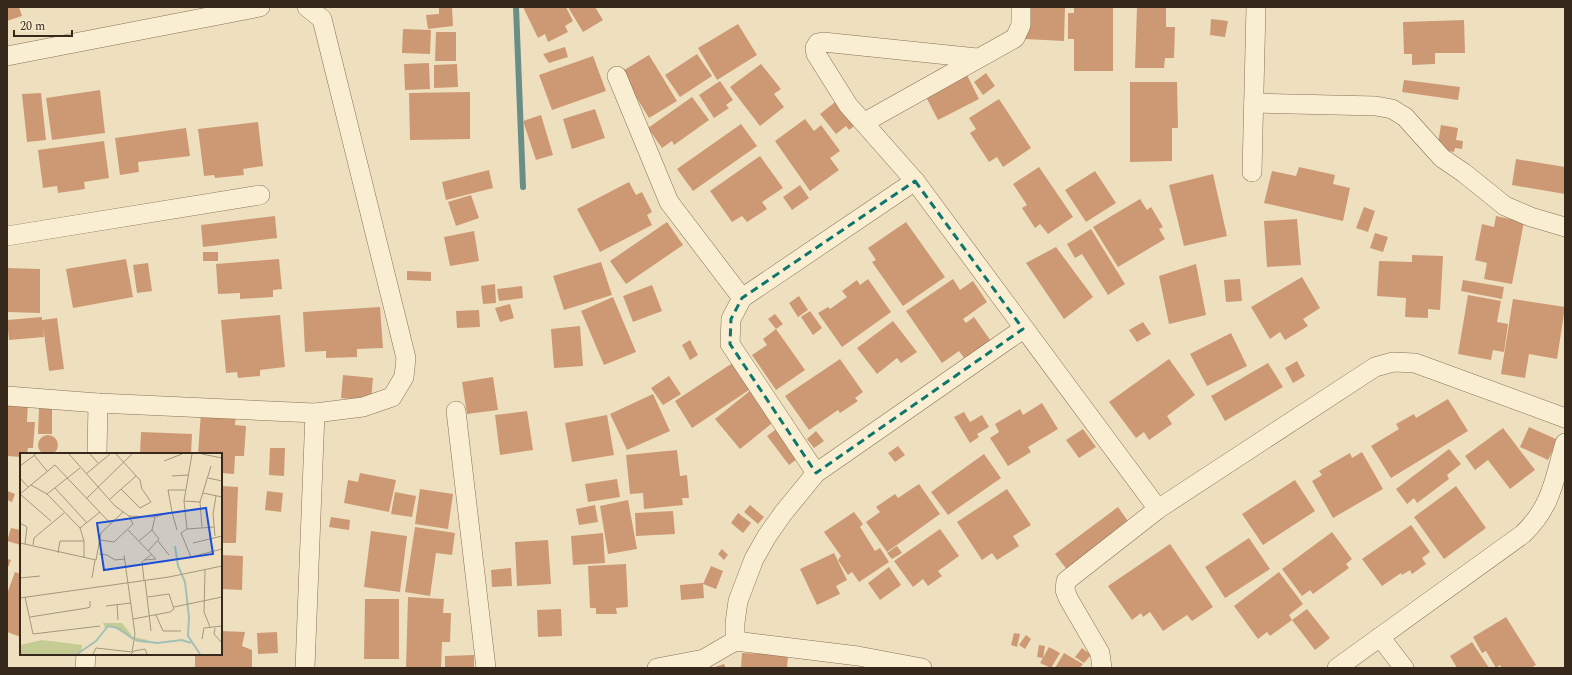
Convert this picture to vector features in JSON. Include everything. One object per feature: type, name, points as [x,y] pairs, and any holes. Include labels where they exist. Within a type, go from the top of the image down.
[{"type":"street","points":[[7,56],[260,7]]},
{"type":"street","points":[[7,396],[98,403],[315,413],[362,407],[392,397],[404,377],[406,358],[322,19],[307,7]]},
{"type":"street","points":[[865,122],[1015,38],[1021,25],[1021,7]]},
{"type":"street","points":[[1252,172],[1256,7]]},
{"type":"street","points":[[977,58],[823,42],[818,43],[815,48],[816,54],[848,105],[865,122],[915,181],[1023,329],[1158,509]]},
{"type":"street","points":[[617,76],[669,202],[742,298]]},
{"type":"street","points":[[1254,103],[1376,106],[1392,109],[1405,117],[1442,158],[1464,173],[1504,206],[1531,217],[1565,227]]},
{"type":"street","points":[[816,473],[730,344],[731,320],[742,298],[915,181]]},
{"type":"street","points":[[7,236],[260,195]]},
{"type":"street","points":[[735,641],[735,623],[738,601],[754,559],[767,536],[784,512],[816,473],[1023,329]]},
{"type":"street","points":[[1102,668],[1100,653],[1068,598],[1065,590],[1066,581],[1158,509],[1375,367],[1393,362],[1416,363],[1565,418]]},
{"type":"street","points":[[97,453],[98,403]]},
{"type":"street","points":[[456,411],[486,668]]},
{"type":"street","points":[[305,668],[315,413]]},
{"type":"street","points":[[1337,668],[1523,534],[1537,520],[1548,501],[1565,443]]},
{"type":"street","points":[[1380,637],[1404,668]]},
{"type":"street","points":[[657,668],[704,659],[735,641],[858,656],[922,668]]},
{"type":"street","points":[[85,668],[86,655]]},
{"type":"highlighted area","points":[[915,181],[1023,329],[816,473],[730,344],[731,319],[742,298]]},
{"type":"building","points":[[7,7],[19,7],[22,16],[7,21]]},
{"type":"building","points":[[439,7],[452,7],[453,26],[428,29],[426,15],[439,14]]},
{"type":"building","points":[[523,7],[566,7],[573,21],[565,26],[568,32],[548,42],[545,34],[538,38]]},
{"type":"building","points":[[568,7],[595,7],[603,20],[583,32]]},
{"type":"building","points":[[1026,7],[1065,7],[1064,41],[1025,39]]},
{"type":"building","points":[[1074,7],[1113,7],[1113,71],[1074,71],[1074,39],[1068,39],[1068,13],[1074,13]]},
{"type":"building","points":[[1137,7],[1166,7],[1166,27],[1175,27],[1174,58],[1165,58],[1164,68],[1135,68]]},
{"type":"building","points":[[1211,19],[1228,21],[1225,37],[1210,35]]},
{"type":"building","points":[[1464,20],[1465,53],[1435,53],[1435,64],[1412,65],[1412,54],[1404,54],[1403,22]]},
{"type":"building","points":[[738,24],[757,55],[717,80],[698,48]]},
{"type":"building","points":[[403,29],[431,30],[430,54],[402,53]]},
{"type":"building","points":[[436,32],[456,32],[456,61],[435,61]]},
{"type":"building","points":[[565,47],[568,57],[549,63],[543,54]]},
{"type":"building","points":[[697,54],[712,76],[680,97],[665,75]]},
{"type":"building","points":[[649,55],[677,101],[649,118],[621,72]]},
{"type":"building","points":[[593,56],[606,91],[552,110],[539,75]]},
{"type":"building","points":[[429,63],[430,89],[405,90],[404,64]]},
{"type":"building","points":[[457,64],[458,87],[434,88],[434,65]]},
{"type":"building","points":[[761,64],[781,89],[774,94],[784,107],[760,126],[730,87]]},
{"type":"building","points":[[966,73],[979,99],[938,120],[925,95]]},
{"type":"building","points":[[986,73],[995,86],[983,95],[974,82]]},
{"type":"building","points":[[1404,80],[1460,87],[1458,100],[1402,92]]},
{"type":"building","points":[[720,81],[733,100],[726,105],[729,108],[714,118],[699,95]]},
{"type":"building","points":[[1130,82],[1177,82],[1178,128],[1172,128],[1172,161],[1130,162]]},
{"type":"building","points":[[100,90],[105,133],[52,140],[46,98]]},
{"type":"building","points":[[470,92],[470,139],[410,140],[409,93]]},
{"type":"building","points":[[41,93],[46,140],[27,142],[22,94]]},
{"type":"building","points":[[692,97],[709,120],[674,145],[672,141],[662,148],[648,128]]},
{"type":"building","points":[[839,99],[858,123],[849,130],[846,126],[836,134],[820,114]]},
{"type":"building","points":[[999,99],[1031,148],[1003,167],[997,157],[989,162],[970,133],[976,129],[969,118]]},
{"type":"building","points":[[595,109],[605,138],[572,149],[563,119]]},
{"type":"building","points":[[541,115],[553,155],[536,160],[523,121]]},
{"type":"building","points":[[805,119],[814,131],[821,125],[840,151],[830,158],[839,170],[810,191],[775,141]]},
{"type":"building","points":[[258,122],[263,166],[243,169],[244,175],[215,178],[214,175],[204,176],[198,129]]},
{"type":"building","points":[[741,124],[757,146],[693,191],[677,169]]},
{"type":"building","points":[[1441,125],[1458,128],[1456,140],[1463,141],[1462,149],[1455,148],[1454,152],[1437,149]]},
{"type":"building","points":[[186,128],[190,156],[138,162],[139,172],[120,175],[115,138]]},
{"type":"building","points":[[104,141],[109,178],[84,182],[85,189],[58,193],[57,186],[43,188],[38,150]]},
{"type":"building","points":[[760,156],[783,188],[762,202],[767,209],[747,222],[742,216],[732,222],[710,191]]},
{"type":"building","points":[[1516,159],[1565,167],[1565,194],[1512,185]]},
{"type":"building","points":[[1039,167],[1073,217],[1048,234],[1040,224],[1035,228],[1022,208],[1027,205],[1013,184]]},
{"type":"building","points":[[1299,167],[1335,175],[1333,184],[1350,188],[1343,221],[1264,203],[1272,171],[1296,176]]},
{"type":"building","points":[[489,170],[493,188],[446,200],[442,182]]},
{"type":"building","points":[[1095,171],[1116,203],[1086,222],[1065,190]]},
{"type":"building","points":[[1213,174],[1227,236],[1184,246],[1169,185]]},
{"type":"building","points":[[629,182],[636,195],[642,192],[652,212],[647,215],[652,225],[600,252],[577,209]]},
{"type":"building","points":[[800,185],[809,198],[792,210],[783,197]]},
{"type":"building","points":[[471,195],[479,218],[456,226],[448,202]]},
{"type":"building","points":[[1140,199],[1147,210],[1151,207],[1163,227],[1159,229],[1165,239],[1118,267],[1093,227]]},
{"type":"building","points":[[1364,207],[1375,211],[1368,232],[1356,228]]},
{"type":"building","points":[[275,216],[277,238],[203,247],[201,225]]},
{"type":"building","points":[[1496,216],[1524,222],[1512,284],[1484,279],[1487,263],[1475,260],[1482,224],[1494,227]]},
{"type":"building","points":[[1297,219],[1301,265],[1267,267],[1264,221]]},
{"type":"building","points":[[667,222],[683,245],[626,284],[610,261]]},
{"type":"building","points":[[906,222],[945,277],[903,306],[872,262],[876,260],[868,248]]},
{"type":"building","points":[[1091,229],[1125,284],[1108,295],[1082,254],[1075,258],[1067,244]]},
{"type":"building","points":[[474,231],[479,261],[450,266],[444,237]]},
{"type":"building","points":[[1375,233],[1388,237],[1383,252],[1370,248]]},
{"type":"building","points":[[1056,247],[1093,297],[1064,319],[1026,263]]},
{"type":"building","points":[[203,252],[218,252],[218,261],[203,261]]},
{"type":"building","points":[[1412,255],[1443,256],[1440,310],[1428,309],[1428,318],[1405,317],[1406,298],[1377,296],[1379,261],[1412,262]]},
{"type":"building","points":[[126,259],[133,297],[73,308],[66,269]]},
{"type":"building","points":[[279,259],[282,289],[273,290],[273,297],[240,299],[240,293],[218,294],[216,264]]},
{"type":"building","points":[[601,262],[612,295],[564,310],[553,276]]},
{"type":"building","points":[[148,263],[152,291],[137,293],[133,265]]},
{"type":"building","points":[[1196,264],[1206,315],[1169,324],[1159,276]]},
{"type":"building","points":[[7,268],[40,269],[40,313],[7,312]]},
{"type":"building","points":[[407,271],[431,272],[431,281],[407,280]]},
{"type":"building","points":[[1302,277],[1320,308],[1303,319],[1308,326],[1285,340],[1280,332],[1270,339],[1251,307]]},
{"type":"building","points":[[868,279],[891,312],[842,347],[818,313],[828,307],[830,309],[847,297],[842,291],[857,280],[860,285]]},
{"type":"building","points":[[953,279],[960,290],[973,281],[987,302],[963,319],[966,323],[974,317],[993,344],[967,362],[959,351],[942,363],[906,311]]},
{"type":"building","points":[[1240,279],[1242,301],[1226,302],[1224,280]]},
{"type":"building","points":[[1463,280],[1504,287],[1502,299],[1461,291]]},
{"type":"building","points":[[495,284],[496,303],[483,304],[481,286]]},
{"type":"building","points":[[652,285],[662,311],[633,322],[623,296]]},
{"type":"building","points":[[522,286],[523,298],[499,301],[497,289]]},
{"type":"building","points":[[1468,295],[1501,301],[1497,322],[1508,324],[1504,352],[1493,350],[1491,360],[1458,354]]},
{"type":"building","points":[[799,296],[808,310],[798,317],[789,303]]},
{"type":"building","points":[[613,297],[636,352],[604,365],[581,311]]},
{"type":"building","points":[[1513,299],[1565,307],[1557,359],[1529,354],[1525,378],[1501,374]]},
{"type":"building","points":[[510,304],[514,318],[500,322],[495,308]]},
{"type":"building","points":[[380,307],[383,348],[357,349],[357,357],[326,358],[326,351],[305,352],[303,312]]},
{"type":"building","points":[[479,310],[480,327],[457,328],[456,311]]},
{"type":"building","points":[[810,311],[822,328],[813,335],[801,317]]},
{"type":"building","points":[[775,314],[783,324],[776,329],[768,319]]},
{"type":"building","points":[[280,315],[285,367],[260,370],[260,376],[238,378],[237,372],[226,373],[221,320]]},
{"type":"building","points":[[42,317],[42,320],[57,318],[64,369],[49,371],[43,326],[44,337],[9,340],[7,320]]},
{"type":"building","points":[[893,321],[917,352],[901,363],[897,358],[877,374],[857,348]]},
{"type":"building","points":[[1143,322],[1151,334],[1137,342],[1129,330]]},
{"type":"building","points":[[580,326],[583,366],[554,368],[551,329]]},
{"type":"building","points":[[776,329],[805,370],[776,390],[752,355],[767,345],[763,339]]},
{"type":"building","points":[[1231,333],[1247,366],[1207,386],[1190,354]]},
{"type":"building","points":[[690,340],[698,355],[690,360],[682,345]]},
{"type":"building","points":[[840,359],[863,392],[855,398],[858,401],[840,413],[838,410],[809,430],[785,396]]},
{"type":"building","points":[[1169,359],[1195,395],[1167,416],[1172,424],[1149,440],[1144,432],[1136,438],[1109,402]]},
{"type":"building","points":[[1297,361],[1305,376],[1293,383],[1285,368]]},
{"type":"building","points":[[734,362],[752,388],[692,428],[675,401]]},
{"type":"building","points":[[1268,363],[1283,387],[1225,421],[1211,396]]},
{"type":"building","points":[[343,375],[373,378],[371,401],[341,398]]},
{"type":"building","points":[[669,376],[681,394],[663,405],[651,388]]},
{"type":"building","points":[[493,377],[498,410],[467,414],[462,382]]},
{"type":"building","points":[[751,390],[776,420],[740,449],[715,419]]},
{"type":"building","points":[[653,394],[670,431],[627,450],[610,414]]},
{"type":"building","points":[[1448,399],[1468,431],[1391,478],[1371,446],[1399,429],[1396,424],[1414,414],[1416,418]]},
{"type":"building","points":[[7,400],[28,401],[27,422],[35,422],[33,448],[28,448],[27,453],[20,453],[20,457],[7,456]]},
{"type":"building","points":[[1042,403],[1058,429],[1028,447],[1031,452],[1008,466],[990,438],[999,432],[995,424],[1020,409],[1023,415]]},
{"type":"building","points":[[39,408],[52,409],[52,434],[38,434]]},
{"type":"building","points":[[527,411],[533,450],[500,455],[495,415]]},
{"type":"building","points":[[201,412],[236,414],[235,425],[246,426],[244,456],[235,456],[234,474],[222,473],[222,453],[198,453]]},
{"type":"building","points":[[964,412],[970,422],[982,415],[989,427],[977,434],[979,437],[970,443],[954,417]]},
{"type":"building","points":[[607,415],[614,455],[572,462],[565,423]]},
{"type":"building","points":[[779,427],[801,456],[789,465],[767,436]]},
{"type":"building","points":[[1529,427],[1558,440],[1548,460],[1520,447]]},
{"type":"building","points":[[1503,428],[1535,470],[1510,489],[1488,460],[1475,470],[1465,456]]},
{"type":"building","points":[[1083,429],[1096,447],[1079,458],[1066,440]]},
{"type":"building","points":[[816,431],[824,441],[814,448],[807,439]]},
{"type":"building","points":[[141,432],[192,434],[191,453],[140,453]]},
{"type":"building","points":[[44,436],[52,436],[57,441],[57,449],[54,453],[42,453],[39,449],[39,441]]},
{"type":"building","points":[[898,446],[905,455],[895,462],[888,453]]},
{"type":"building","points":[[270,448],[285,448],[284,476],[269,475]]},
{"type":"building","points":[[1449,449],[1461,464],[1447,475],[1449,479],[1417,503],[1414,498],[1407,504],[1396,489]]},
{"type":"building","points":[[677,450],[680,476],[687,475],[689,498],[682,498],[683,505],[644,509],[643,493],[630,494],[626,455]]},
{"type":"building","points":[[1362,452],[1383,489],[1333,518],[1312,481],[1322,475],[1319,471],[1350,453],[1352,458]]},
{"type":"building","points":[[984,454],[1001,478],[948,515],[931,492]]},
{"type":"building","points":[[360,473],[396,480],[389,512],[344,503],[348,480],[358,482]]},
{"type":"building","points":[[617,479],[620,497],[588,502],[585,484]]},
{"type":"building","points":[[1295,480],[1315,511],[1263,545],[1242,514]]},
{"type":"building","points":[[919,484],[940,514],[887,552],[866,522],[880,512],[876,507],[895,494],[898,498]]},
{"type":"building","points":[[222,486],[238,487],[236,543],[222,543]]},
{"type":"building","points":[[1456,486],[1486,528],[1444,559],[1414,517]]},
{"type":"building","points":[[420,489],[453,494],[448,529],[415,524]]},
{"type":"building","points":[[1007,489],[1031,525],[1013,536],[1019,546],[997,560],[992,553],[982,560],[957,522]]},
{"type":"building","points":[[7,491],[15,494],[12,502],[7,500]]},
{"type":"building","points":[[267,491],[283,493],[281,512],[265,510]]},
{"type":"building","points":[[395,492],[416,496],[412,517],[391,514]]},
{"type":"building","points":[[628,500],[637,549],[608,554],[600,506]]},
{"type":"building","points":[[595,505],[598,522],[579,525],[576,509]]},
{"type":"building","points":[[750,505],[764,517],[758,524],[744,512]]},
{"type":"building","points":[[1118,507],[1130,524],[1068,571],[1055,554]]},
{"type":"building","points":[[673,511],[675,534],[636,536],[635,513]]},
{"type":"building","points":[[854,512],[863,524],[860,527],[875,551],[880,548],[889,562],[859,582],[852,572],[848,575],[838,560],[841,556],[824,532]]},
{"type":"building","points":[[738,513],[751,523],[743,533],[731,523]]},
{"type":"building","points":[[331,517],[350,520],[349,530],[329,527]]},
{"type":"building","points":[[1411,525],[1430,552],[1422,558],[1426,564],[1412,574],[1410,570],[1402,575],[1401,573],[1382,586],[1362,559]]},
{"type":"building","points":[[415,527],[455,533],[452,555],[436,553],[430,596],[405,592]]},
{"type":"building","points":[[11,528],[20,530],[20,545],[7,541]]},
{"type":"building","points":[[940,529],[959,556],[938,571],[942,576],[928,586],[923,579],[913,587],[894,561]]},
{"type":"building","points":[[371,531],[407,536],[400,592],[364,587]]},
{"type":"building","points":[[1332,532],[1352,559],[1346,564],[1349,568],[1313,594],[1310,590],[1302,596],[1282,569]]},
{"type":"building","points":[[603,533],[605,563],[573,565],[571,536]]},
{"type":"building","points":[[1249,538],[1270,569],[1225,598],[1205,567]]},
{"type":"building","points":[[548,540],[551,584],[517,586],[515,542]]},
{"type":"building","points":[[1170,544],[1213,607],[1192,621],[1187,615],[1163,631],[1150,612],[1143,617],[1141,613],[1132,620],[1108,586]]},
{"type":"building","points":[[897,546],[902,553],[892,559],[887,553]]},
{"type":"building","points":[[722,549],[728,555],[724,560],[718,554]]},
{"type":"building","points":[[834,553],[847,580],[836,586],[840,594],[817,605],[800,569]]},
{"type":"building","points":[[222,555],[243,556],[242,590],[222,589]]},
{"type":"building","points":[[7,559],[11,560],[7,570]]},
{"type":"building","points":[[626,564],[628,607],[616,608],[617,614],[596,614],[596,608],[590,608],[588,566]]},
{"type":"building","points":[[711,566],[723,571],[716,589],[703,584]]},
{"type":"building","points":[[889,567],[901,585],[880,600],[868,583]]},
{"type":"building","points":[[511,568],[512,586],[492,587],[491,570]]},
{"type":"building","points":[[15,572],[20,574],[20,637],[7,632],[7,594]]},
{"type":"building","points":[[1279,572],[1303,604],[1289,615],[1292,620],[1270,636],[1267,632],[1258,639],[1234,606]]},
{"type":"building","points":[[703,583],[704,598],[681,600],[680,585]]},
{"type":"building","points":[[408,597],[444,599],[443,613],[451,613],[450,642],[442,642],[441,668],[406,667]]},
{"type":"building","points":[[365,599],[399,599],[399,659],[364,659]]},
{"type":"building","points":[[561,609],[562,636],[538,637],[537,610]]},
{"type":"building","points":[[1307,609],[1330,638],[1315,650],[1292,620]]},
{"type":"building","points":[[1506,617],[1536,665],[1530,668],[1502,668],[1500,665],[1496,668],[1486,651],[1482,653],[1473,637]]},
{"type":"building","points":[[222,631],[245,632],[242,646],[252,650],[252,668],[195,668],[195,655],[222,655]]},
{"type":"building","points":[[277,632],[278,653],[258,654],[257,633]]},
{"type":"building","points":[[1014,633],[1020,634],[1017,647],[1011,645]]},
{"type":"building","points":[[1026,635],[1031,639],[1025,649],[1019,645]]},
{"type":"building","points":[[1472,642],[1489,668],[1457,668],[1450,656]]},
{"type":"building","points":[[1039,645],[1045,646],[1043,658],[1037,657]]},
{"type":"building","points":[[1049,647],[1060,653],[1051,668],[1040,663]]},
{"type":"building","points":[[1082,648],[1091,655],[1084,663],[1075,657]]},
{"type":"building","points":[[742,653],[788,655],[787,668],[741,668]]},
{"type":"building","points":[[1064,653],[1083,664],[1080,668],[1055,668]]},
{"type":"building","points":[[474,655],[474,668],[445,668],[445,656]]},
{"type":"building","points":[[724,664],[726,668],[712,668]]},
{"type":"waterway","points":[[516,7],[523,187]]}]
